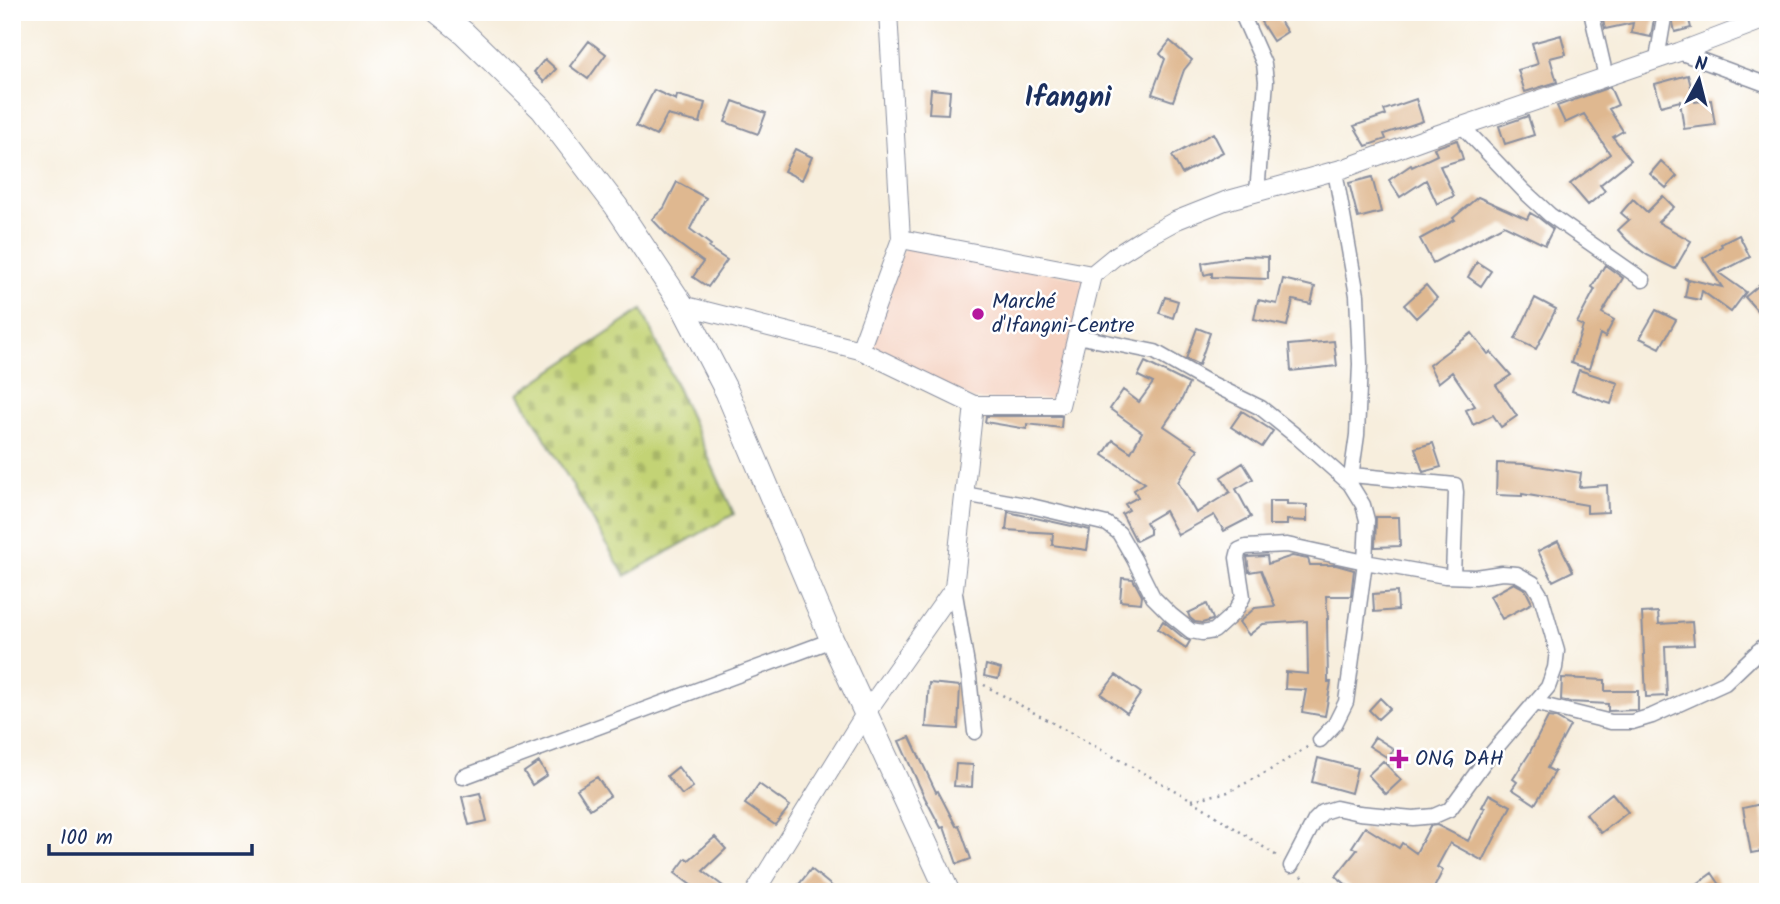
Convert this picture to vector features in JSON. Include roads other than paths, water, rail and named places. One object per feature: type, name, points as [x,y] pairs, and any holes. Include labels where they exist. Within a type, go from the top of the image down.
[{"type":"highway","points":[[438,12],[464,33],[542,109],[616,206],[682,305],[727,392],[865,714],[948,892]]},
{"type":"street","points":[[860,350],[901,239],[888,12]]},
{"type":"street","points":[[1241,12],[1264,64],[1266,81],[1257,193]]},
{"type":"street","points":[[1591,12],[1606,77]]},
{"type":"street","points":[[1657,59],[1665,12]]},
{"type":"street","points":[[682,305],[860,350],[974,405],[1060,405],[1093,275],[1114,257],[1177,220],[1225,201],[1335,171],[1768,18]]},
{"type":"street","points":[[1679,51],[1768,85]]},
{"type":"street","points":[[1462,126],[1550,215],[1643,280]]},
{"type":"street","points":[[1335,171],[1357,295],[1360,364],[1357,435],[1351,480]]},
{"type":"street","points":[[901,239],[1093,275]]},
{"type":"street","points":[[1077,336],[1155,352],[1261,408],[1351,480],[1367,520],[1365,562],[1346,702],[1335,724],[1320,740]]},
{"type":"street","points":[[974,405],[954,587],[975,732]]},
{"type":"street","points":[[1351,480],[1455,485],[1453,576]]},
{"type":"street","points":[[964,494],[1107,524],[1119,533],[1153,597],[1191,631],[1202,634],[1214,631],[1235,612],[1243,597],[1237,558],[1239,550],[1246,547],[1287,544],[1365,562],[1453,576],[1517,574],[1532,583],[1541,596],[1557,651],[1555,668],[1548,687],[1485,761],[1450,809],[1434,816],[1413,818],[1336,808],[1323,812],[1315,820],[1291,866]]},
{"type":"street","points":[[755,892],[865,714],[954,587]]},
{"type":"street","points":[[463,777],[832,639]]},
{"type":"street","points":[[1534,703],[1611,722],[1632,722],[1652,716],[1725,683],[1763,647],[1768,665]]},
{"type":"place","name":"Marché d'Ifangni-Centre","points":[[978,314]]},
{"type":"place","name":"ONG DAH","points":[[1399,759]]},
{"type":"district","name":"Ifangni","points":[[1068,98]]}]
